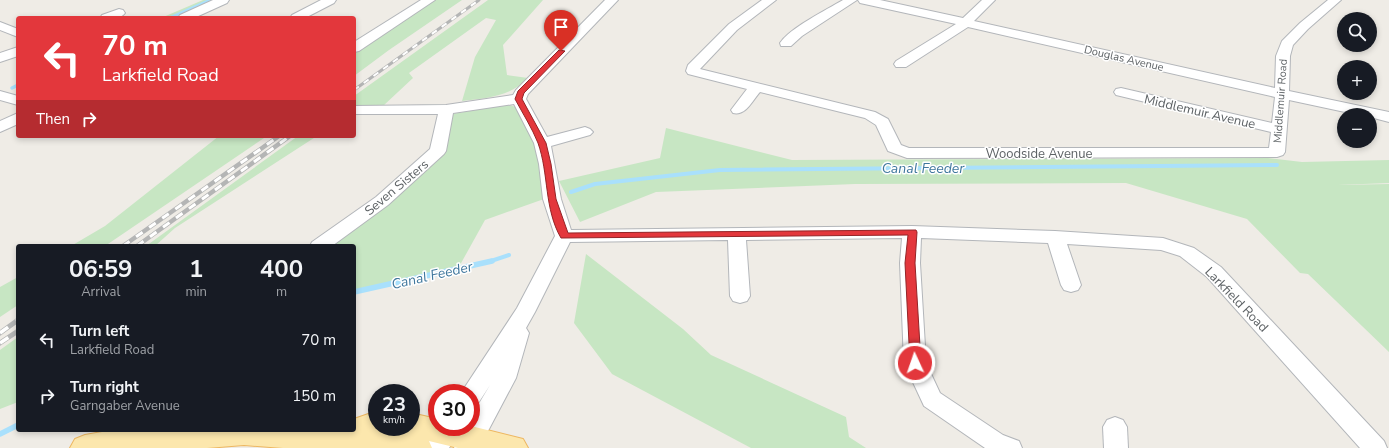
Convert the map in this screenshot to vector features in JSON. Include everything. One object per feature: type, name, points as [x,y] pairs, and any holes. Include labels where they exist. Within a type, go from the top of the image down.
[{"type":"main road","points":[[338,443],[368,428]]},
{"type":"main road","points":[[420,428],[454,439],[513,448]]},
{"type":"main road","points":[[85,448],[116,442],[244,432],[338,443],[379,438],[417,448]]},
{"type":"street","points":[[188,16],[223,0]]},
{"type":"street","points":[[300,16],[330,0]]},
{"type":"street","points":[[356,47],[429,0]]},
{"type":"street","points":[[478,384],[525,312],[564,236],[552,199],[547,164],[542,143],[519,99],[521,93],[612,0]]},
{"type":"street","name":"Woodside Avenue","points":[[770,0],[732,28],[694,68],[693,71],[870,115],[883,122],[894,148],[907,153],[1277,152]]},
{"type":"street","points":[[786,43],[798,33],[851,0]]},
{"type":"street","name":"Douglas Avenue","points":[[864,0],[1282,94],[1389,116]]},
{"type":"street","points":[[901,64],[967,23],[989,0]]},
{"type":"street","name":"Middlemuir Road","points":[[1277,152],[1282,94],[1283,56],[1287,44],[1304,26],[1335,0]]},
{"type":"street","points":[[112,16],[118,14]]},
{"type":"street","points":[[0,26],[16,32]]},
{"type":"street","points":[[0,58],[16,52]]},
{"type":"street","points":[[738,110],[756,87]]},
{"type":"street","name":"Middlemuir Avenue","points":[[1121,92],[1278,129]]},
{"type":"street","points":[[0,94],[16,100]]},
{"type":"street","points":[[356,110],[446,109],[519,99]]},
{"type":"street","name":"Seven Sisters","points":[[322,244],[382,201],[438,151],[446,109]]},
{"type":"street","points":[[0,127],[16,119]]},
{"type":"street","points":[[542,143],[588,132]]},
{"type":"street","points":[[912,232],[910,263],[915,363],[932,399],[995,442],[1010,448]]},
{"type":"street","name":"Larkfield Road","points":[[564,236],[912,232],[1055,237],[1163,244],[1187,252],[1214,272],[1375,448]]},
{"type":"street","points":[[737,235],[740,296]]},
{"type":"street","points":[[1055,237],[1071,285]]},
{"type":"street","points":[[454,439],[505,378],[525,312]]},
{"type":"green space","points":[[203,0],[220,0],[184,16],[166,16]]},
{"type":"green space","points":[[435,0],[462,0],[356,75],[356,52]]},
{"type":"green space","points":[[488,0],[543,0],[503,45],[507,75],[528,78],[514,89],[498,96],[462,101],[475,57],[496,20],[486,18],[409,73],[413,78],[383,106],[364,106],[356,108],[356,95]]},
{"type":"green space","points":[[506,105],[519,109],[538,143],[544,199],[485,220],[460,265],[356,292],[356,244],[329,244],[444,151],[452,114]]},
{"type":"green space","points":[[666,128],[792,160],[1268,158],[1302,162],[1389,160],[1389,183],[1338,185],[1389,184],[1389,352],[1308,274],[1300,273],[1247,219],[1126,183],[855,184],[656,192],[580,222],[559,181],[660,158]]},
{"type":"green space","points":[[216,138],[264,138],[108,244],[74,244],[105,226]]},
{"type":"green space","points":[[295,138],[314,138],[175,228],[157,244],[149,244]]},
{"type":"green space","points":[[586,254],[683,329],[711,355],[846,417],[849,437],[866,448],[751,448],[612,374],[574,323]]},
{"type":"green space","points":[[16,278],[16,306],[0,317],[0,287]]},
{"type":"green space","points":[[16,338],[16,403],[0,409],[0,350]]},
{"type":"waterway","points":[[175,16],[211,0]]},
{"type":"waterway","points":[[12,88],[16,86]]},
{"type":"waterway","name":"Canal Feeder","points":[[571,192],[595,184],[720,170],[1277,165]]},
{"type":"waterway","name":"Canal Feeder","points":[[489,262],[509,255]]},
{"type":"waterway","name":"Canal Feeder","points":[[356,292],[489,262]]},
{"type":"waterway","name":"Canal Feeder","points":[[0,434],[16,426]]},
{"type":"railway","points":[[356,89],[479,0]]},
{"type":"railway","points":[[126,244],[276,138]]},
{"type":"railway","points":[[140,244],[287,138]]},
{"type":"railway","points":[[0,333],[16,321]]},
{"type":"railway","points":[[0,343],[16,332]]},
{"type":"route","points":[[561,51],[521,93],[519,99],[542,143],[547,164],[552,199],[564,236],[912,232],[910,263],[915,363]]}]
